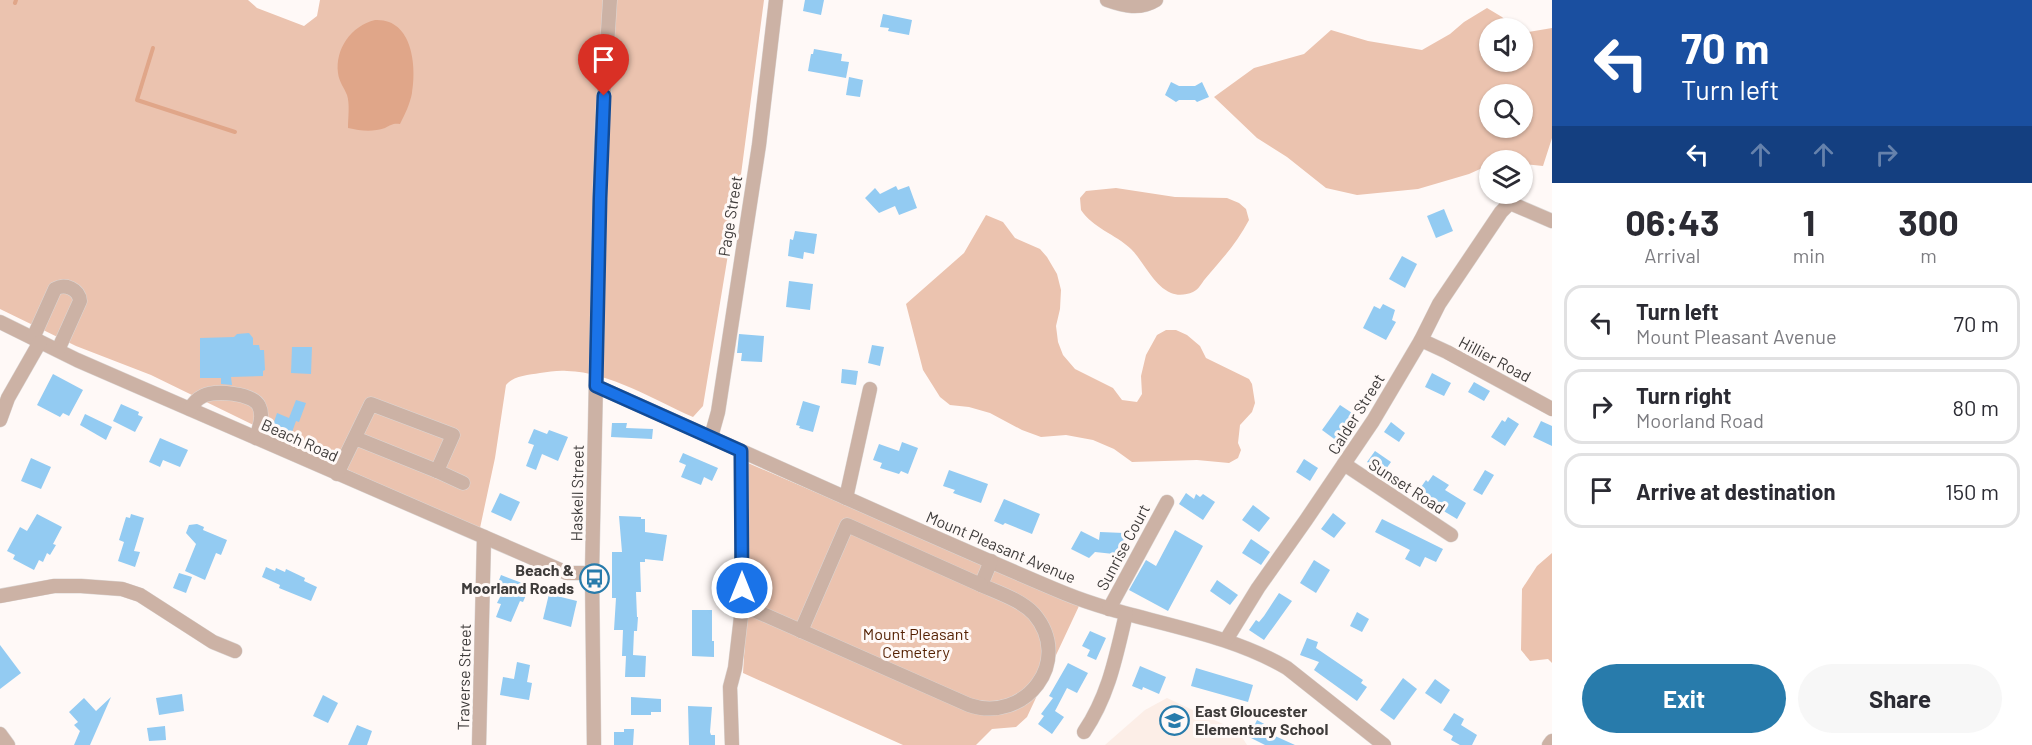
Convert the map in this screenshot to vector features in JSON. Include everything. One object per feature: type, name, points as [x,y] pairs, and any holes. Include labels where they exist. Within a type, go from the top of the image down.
[{"type":"street","name":"Haskell Street","points":[[594,745],[592,573],[601,140],[610,0]]},
{"type":"street","name":"Page Street","points":[[711,437],[718,412],[759,145],[776,0]]},
{"type":"street","points":[[1107,0],[1133,7],[1156,0]]},
{"type":"street","name":"Calder Street","points":[[1226,640],[1258,588],[1372,421],[1421,340],[1439,304],[1486,233],[1510,203],[1552,221]]},
{"type":"street","points":[[0,420],[36,340],[55,289],[66,286],[75,290],[80,297],[58,350]]},
{"type":"street","name":"Beach Road","points":[[0,322],[190,409],[567,573],[592,573]]},
{"type":"street","name":"Hillier Road","points":[[1421,340],[1552,409]]},
{"type":"street","name":"Mount Pleasant Avenue","points":[[596,386],[1066,594],[1126,614],[1226,640],[1269,657],[1287,668],[1384,745]]},
{"type":"street","points":[[846,498],[870,389]]},
{"type":"street","points":[[190,409],[193,403],[210,394],[228,393],[255,400],[259,406],[261,418],[256,438]]},
{"type":"street","points":[[337,474],[371,404],[453,435],[437,471]]},
{"type":"street","points":[[355,438],[463,483]]},
{"type":"street","points":[[732,745],[730,687],[735,668],[742,608],[741,451]]},
{"type":"street","name":"Sunset Road","points":[[1344,464],[1451,535]]},
{"type":"street","name":"Sunrise Court","points":[[1109,609],[1167,502]]},
{"type":"street","points":[[742,608],[756,611],[801,631],[969,705],[983,709],[1003,708],[1025,698],[1038,684],[1046,667],[1047,642],[1040,624],[1020,603],[847,525],[801,631]]},
{"type":"street","name":"Traverse Street","points":[[479,745],[484,537]]},
{"type":"street","points":[[981,585],[992,561]]},
{"type":"street","points":[[0,596],[54,586],[122,589],[140,595],[213,642],[235,651]]},
{"type":"street","points":[[1084,732],[1096,714],[1108,686],[1126,614]]},
{"type":"street","points":[[0,734],[8,745]]},
{"type":"street","points":[[1549,745],[1552,741]]},
{"type":"shaded area","points":[[375,20],[387,21],[397,27],[409,45],[414,70],[411,97],[400,124],[371,131],[348,128],[348,103],[347,95],[340,82],[339,55],[352,33],[366,23]]},
{"type":"shaded area","name":"East Gloucester Elementary School","points":[[1167,698],[1238,731],[1247,745],[1105,745],[1145,710]]},
{"type":"green space","points":[[0,0],[248,0],[257,8],[304,26],[317,16],[320,0],[764,0],[740,182],[703,406],[693,417],[615,382],[583,373],[554,371],[526,375],[513,380],[506,385],[495,458],[480,528],[327,461],[151,375],[76,346],[0,309]]},
{"type":"green space","points":[[1487,8],[1503,18],[1479,18],[1479,72],[1533,72],[1533,31],[1552,28],[1552,138],[1543,166],[1533,165],[1533,150],[1479,150],[1479,170],[1469,174],[1418,189],[1357,195],[1326,188],[1287,157],[1257,138],[1214,97],[1254,68],[1304,54],[1331,30],[1368,41],[1422,50]]},
{"type":"green space","points":[[1116,188],[1175,197],[1227,198],[1246,209],[1249,220],[1234,244],[1197,289],[1185,294],[1174,294],[1159,285],[1131,249],[1092,222],[1081,210],[1080,198],[1086,191]]},
{"type":"green space","points":[[986,215],[1003,222],[1015,238],[1040,249],[1047,257],[1057,274],[1061,290],[1056,326],[1058,342],[1063,355],[1075,369],[1113,388],[1122,400],[1137,402],[1142,394],[1141,376],[1146,355],[1157,335],[1166,330],[1176,330],[1187,335],[1200,346],[1206,358],[1249,379],[1255,403],[1252,412],[1240,425],[1238,443],[1241,450],[1238,458],[1229,463],[1197,460],[1132,462],[1114,449],[1093,440],[1066,435],[1041,437],[990,413],[950,405],[940,397],[923,370],[906,304],[964,253]]},
{"type":"green space","name":"Mount Pleasant Cemetery","points":[[748,463],[1079,606],[1027,717],[1016,727],[992,729],[976,745],[903,745],[743,673],[747,608]]},
{"type":"green space","points":[[1552,553],[1552,663],[1548,659],[1530,661],[1521,650],[1522,589],[1537,566]]},
{"type":"building","points":[[805,0],[824,0],[821,15],[803,11]]},
{"type":"building","points":[[883,14],[912,20],[909,35],[880,27]]},
{"type":"building","points":[[814,49],[842,54],[841,61],[849,62],[846,78],[808,71]]},
{"type":"building","points":[[849,77],[863,80],[860,97],[846,95]]},
{"type":"building","points":[[1171,82],[1179,86],[1195,86],[1202,82],[1209,97],[1197,102],[1179,100],[1176,102],[1165,95]]},
{"type":"building","points":[[896,186],[898,190],[909,186],[917,208],[899,215],[895,206],[879,213],[865,198],[875,188],[880,194]]},
{"type":"building","points":[[1444,209],[1453,231],[1436,238],[1427,216]]},
{"type":"building","points":[[795,231],[817,234],[814,254],[804,252],[803,259],[788,256],[790,239],[793,240]]},
{"type":"building","points":[[1402,256],[1417,264],[1405,288],[1389,279]]},
{"type":"building","points":[[789,281],[813,284],[810,310],[786,307]]},
{"type":"building","points":[[1383,304],[1395,310],[1392,320],[1396,322],[1386,340],[1363,328],[1374,306],[1380,309]]},
{"type":"building","points":[[249,333],[253,338],[253,345],[259,345],[260,350],[264,350],[263,376],[231,377],[232,385],[221,384],[221,378],[200,378],[200,338],[234,337],[237,334]]},
{"type":"building","points":[[739,334],[764,336],[762,362],[741,361],[742,353],[737,353]]},
{"type":"building","points":[[872,345],[884,347],[880,366],[868,363]]},
{"type":"building","points":[[292,347],[312,347],[311,374],[291,373]]},
{"type":"building","points":[[842,369],[858,371],[856,385],[841,383]]},
{"type":"building","points":[[1432,373],[1451,383],[1444,396],[1425,387]]},
{"type":"building","points":[[53,374],[83,390],[69,416],[63,413],[60,417],[37,405]]},
{"type":"building","points":[[1474,382],[1490,391],[1484,401],[1468,392]]},
{"type":"building","points":[[296,400],[306,403],[290,438],[271,431],[277,413],[289,418]]},
{"type":"building","points":[[803,401],[820,406],[813,432],[796,425]]},
{"type":"building","points":[[121,404],[139,412],[138,415],[143,417],[135,432],[113,421]]},
{"type":"building","points":[[1340,405],[1355,415],[1337,441],[1322,430]]},
{"type":"building","points":[[85,414],[112,427],[106,440],[80,425]]},
{"type":"building","points":[[1508,417],[1519,424],[1505,446],[1491,437],[1502,420],[1505,422]]},
{"type":"building","points":[[1541,421],[1552,426],[1552,446],[1533,437]]},
{"type":"building","points":[[1391,422],[1405,433],[1399,442],[1384,432]]},
{"type":"building","points":[[612,423],[627,423],[626,428],[653,429],[652,439],[611,437]]},
{"type":"building","points":[[534,429],[547,434],[549,430],[568,437],[558,461],[542,454],[536,470],[526,466],[534,445],[528,443]]},
{"type":"building","points":[[160,438],[188,450],[180,467],[163,460],[160,467],[149,462]]},
{"type":"building","points":[[902,442],[918,448],[908,474],[901,471],[899,474],[880,468],[882,463],[873,460],[879,444],[899,451]]},
{"type":"building","points":[[1375,451],[1391,462],[1383,473],[1367,462]]},
{"type":"building","points":[[683,453],[718,468],[712,481],[704,477],[701,485],[681,477],[686,465],[679,462]]},
{"type":"building","points":[[31,458],[51,467],[41,489],[21,481]]},
{"type":"building","points":[[1304,459],[1318,468],[1310,481],[1296,472]]},
{"type":"building","points":[[949,470],[988,484],[981,503],[953,493],[955,490],[943,486]]},
{"type":"building","points":[[1485,470],[1494,475],[1482,495],[1473,490]]},
{"type":"building","points":[[1433,475],[1449,485],[1445,490],[1466,503],[1457,519],[1442,510],[1445,506],[1419,490]]},
{"type":"building","points":[[500,493],[520,502],[511,521],[491,512]]},
{"type":"building","points":[[1186,493],[1194,499],[1196,494],[1200,497],[1203,494],[1215,502],[1203,520],[1179,504]]},
{"type":"building","points":[[1004,499],[1040,514],[1032,534],[994,521]]},
{"type":"building","points":[[1253,505],[1270,518],[1259,532],[1242,520]]},
{"type":"building","points":[[1333,513],[1346,523],[1334,538],[1321,529]]},
{"type":"building","points":[[37,514],[62,527],[50,555],[47,553],[43,562],[39,560],[34,570],[13,559],[15,555],[7,551],[20,527],[27,531]]},
{"type":"building","points":[[131,514],[144,518],[134,551],[140,552],[135,567],[118,561],[124,542],[119,540],[126,517],[130,518]]},
{"type":"building","points":[[619,516],[641,517],[645,519],[645,532],[667,535],[663,561],[645,559],[645,562],[640,562],[641,592],[636,592],[638,617],[637,631],[634,631],[633,655],[646,656],[645,677],[625,677],[626,656],[622,656],[623,630],[614,630],[616,598],[612,598],[612,552],[622,552]]},
{"type":"building","points":[[1382,519],[1443,549],[1436,562],[1425,557],[1420,567],[1405,559],[1410,550],[1375,532]]},
{"type":"building","points":[[197,524],[204,527],[203,530],[227,540],[221,555],[216,553],[205,580],[185,571],[196,544],[186,533],[189,525]]},
{"type":"building","points":[[1175,530],[1203,546],[1168,611],[1129,590],[1146,560],[1156,566]]},
{"type":"building","points":[[1081,531],[1099,540],[1100,532],[1124,533],[1123,555],[1095,552],[1089,558],[1071,549]]},
{"type":"building","points":[[1251,539],[1270,552],[1261,565],[1242,553]]},
{"type":"building","points":[[1314,560],[1330,570],[1316,593],[1300,583]]},
{"type":"building","points":[[266,567],[285,572],[286,569],[317,587],[311,601],[279,588],[280,585],[262,577]]},
{"type":"building","points":[[179,573],[192,577],[186,593],[173,588]]},
{"type":"building","points":[[501,575],[530,586],[523,602],[520,601],[511,622],[496,617],[501,604],[497,603],[501,595],[494,593]]},
{"type":"building","points":[[1217,580],[1238,595],[1230,605],[1210,591]]},
{"type":"building","points":[[1279,593],[1292,601],[1264,640],[1249,630],[1256,620],[1259,622],[1264,616]]},
{"type":"building","points":[[549,594],[577,601],[571,627],[543,619]]},
{"type":"building","points":[[692,610],[712,610],[714,657],[692,656]]},
{"type":"building","points":[[1357,612],[1369,619],[1362,632],[1350,626]]},
{"type":"building","points":[[1090,631],[1106,638],[1096,660],[1087,656],[1090,650],[1082,646]]},
{"type":"building","points":[[1307,638],[1318,642],[1316,648],[1363,680],[1361,683],[1367,687],[1357,701],[1314,670],[1319,662],[1300,655]]},
{"type":"building","points":[[0,645],[21,673],[0,689]]},
{"type":"building","points":[[517,662],[530,665],[527,682],[532,683],[529,700],[500,695],[503,677],[514,679]]},
{"type":"building","points":[[1068,663],[1088,673],[1077,693],[1067,688],[1055,711],[1064,717],[1052,734],[1038,724],[1044,716],[1041,714],[1053,698],[1049,696]]},
{"type":"building","points":[[1140,666],[1166,677],[1159,694],[1143,687],[1142,690],[1132,686]]},
{"type":"building","points":[[1196,668],[1253,685],[1248,702],[1191,686]]},
{"type":"building","points":[[1403,678],[1417,689],[1394,720],[1380,710]]},
{"type":"building","points":[[1435,679],[1450,690],[1441,704],[1425,693]]},
{"type":"building","points":[[182,694],[184,711],[159,715],[156,698]]},
{"type":"building","points":[[323,695],[338,703],[328,723],[313,716]]},
{"type":"building","points":[[111,697],[90,745],[74,745],[80,731],[74,725],[78,722],[69,712],[84,698],[96,711]]},
{"type":"building","points":[[631,697],[661,699],[661,712],[651,712],[651,715],[631,715]]},
{"type":"building","points":[[688,706],[712,707],[710,732],[711,735],[715,735],[715,745],[689,745]]},
{"type":"building","points":[[1454,713],[1464,719],[1461,725],[1477,735],[1472,745],[1460,745],[1451,740],[1453,736],[1443,730]]},
{"type":"building","points":[[1257,720],[1277,731],[1275,736],[1295,745],[1265,745],[1249,737]]},
{"type":"building","points":[[357,725],[372,731],[367,745],[348,745]]},
{"type":"building","points":[[165,726],[166,740],[149,741],[147,728]]},
{"type":"building","points":[[624,729],[634,729],[633,745],[614,745],[614,732],[624,732]]},
{"type":"waterway","points":[[153,48],[137,100],[235,132]]},
{"type":"place","name":"Beach & Moorland Roads","points":[[595,579]]},
{"type":"place","name":"East Gloucester Elementary School","points":[[1174,720]]},
{"type":"route","points":[[604,96],[596,386],[741,451],[742,588]]}]
